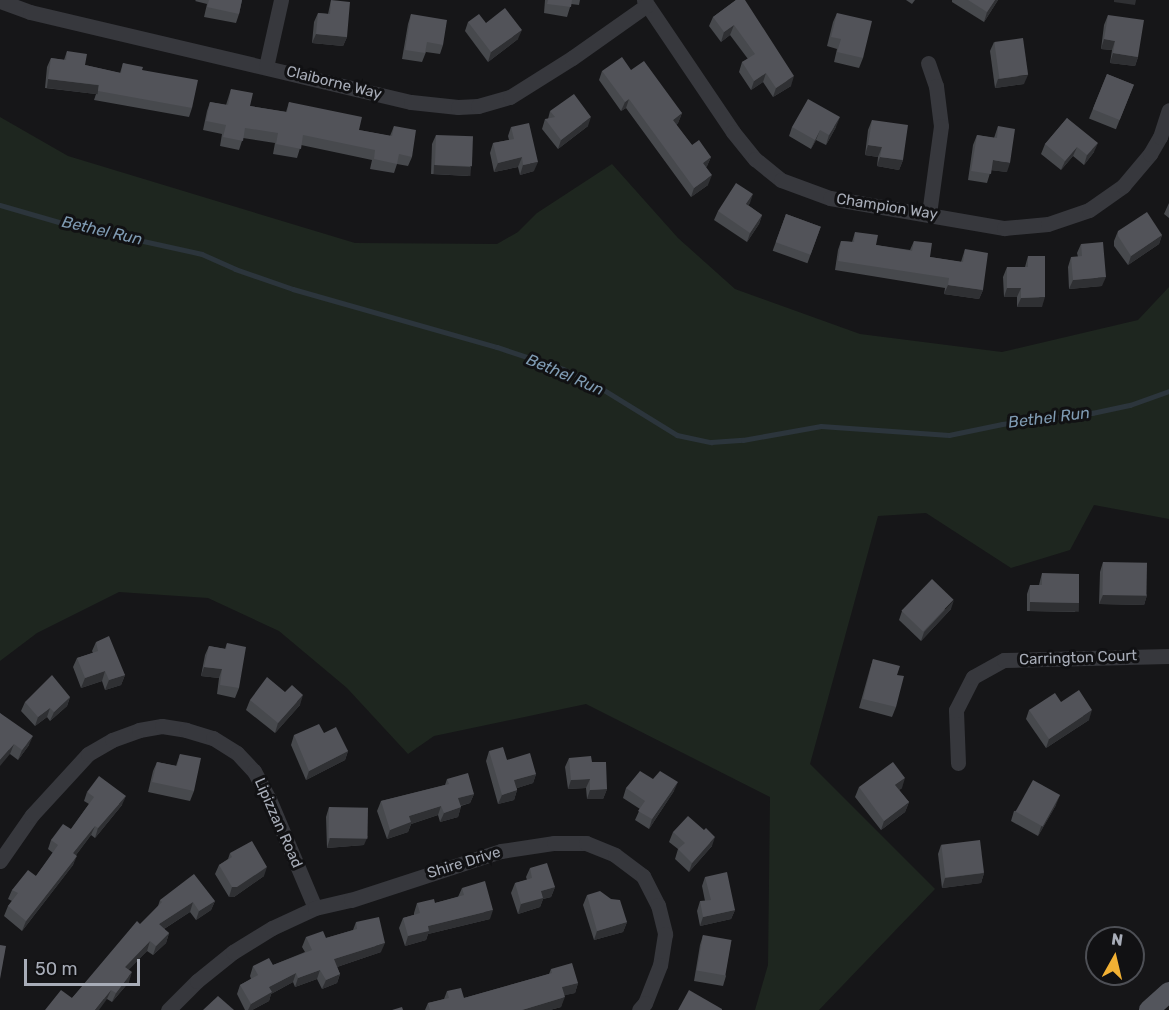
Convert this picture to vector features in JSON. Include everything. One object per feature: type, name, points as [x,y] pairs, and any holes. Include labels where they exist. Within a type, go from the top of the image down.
[{"type":"main road","points":[[1149,1010],[1169,992]]},
{"type":"street","points":[[266,67],[280,0]]},
{"type":"street","name":"Claiborne Way","points":[[0,1],[30,12],[435,106],[478,106],[498,102],[527,87],[645,2]]},
{"type":"street","name":"Champion Way","points":[[645,2],[733,132],[768,171],[794,186],[830,198],[1004,228],[1048,224],[1071,218],[1108,199],[1137,172],[1160,137],[1169,110]]},
{"type":"street","points":[[928,63],[938,96],[941,126],[928,214]]},
{"type":"street","name":"Carrington Court","points":[[958,764],[956,710],[974,677],[1004,660],[1169,656]]},
{"type":"street","name":"Lipizzan Road","points":[[0,861],[32,815],[88,754],[112,740],[139,730],[162,726],[213,738],[237,753],[254,771],[269,799],[315,908]]},
{"type":"street","name":"Shire Drive","points":[[168,1010],[233,952],[272,928],[315,908],[351,900],[501,850],[554,843],[586,843],[615,855],[643,876],[658,905],[666,934],[660,965],[645,1004],[639,1010]]},
{"type":"shaded area","points":[[0,117],[68,156],[355,243],[497,244],[518,232],[537,213],[612,164],[678,238],[735,289],[860,334],[1002,352],[1138,320],[1169,287],[1169,519],[1094,505],[1070,550],[1011,568],[926,513],[878,516],[810,764],[935,889],[819,1010],[755,1010],[768,965],[770,797],[586,704],[434,736],[408,754],[347,688],[279,631],[208,598],[119,592],[37,633],[0,661]]},
{"type":"building","points":[[209,0],[242,0],[239,14],[207,7]]},
{"type":"building","points":[[331,0],[350,2],[347,37],[316,34],[318,13],[330,14]]},
{"type":"building","points":[[548,0],[572,0],[571,7],[547,4]]},
{"type":"building","points":[[736,0],[745,0],[794,76],[776,88],[766,73],[754,81],[742,62],[755,54],[734,25],[724,32],[713,17]]},
{"type":"building","points":[[968,0],[995,0],[987,12]]},
{"type":"building","points":[[505,8],[522,30],[491,52],[468,22],[479,14],[486,23]]},
{"type":"building","points":[[837,13],[872,21],[863,58],[837,52],[841,39],[831,37]]},
{"type":"building","points":[[411,14],[447,20],[443,45],[427,42],[425,53],[405,50]]},
{"type":"building","points":[[1108,15],[1144,20],[1138,57],[1113,53],[1115,41],[1104,39]]},
{"type":"building","points":[[1023,38],[1028,75],[999,79],[994,42]]},
{"type":"building","points":[[67,51],[87,54],[85,65],[121,73],[123,63],[143,67],[142,70],[198,80],[192,108],[98,91],[99,85],[48,79],[51,58],[66,60]]},
{"type":"building","points":[[622,57],[631,70],[644,61],[682,113],[673,120],[692,145],[699,140],[711,157],[703,163],[712,175],[694,188],[629,99],[625,102],[602,71]]},
{"type":"building","points":[[1107,74],[1134,85],[1120,120],[1093,109]]},
{"type":"building","points":[[231,89],[253,93],[250,106],[287,112],[289,102],[362,117],[359,130],[392,136],[394,126],[416,130],[412,157],[399,154],[397,164],[374,159],[375,150],[303,135],[301,149],[276,144],[278,133],[245,128],[243,141],[223,137],[226,125],[206,121],[210,102],[228,105]]},
{"type":"building","points":[[574,94],[591,117],[561,140],[545,119],[555,117],[550,111]]},
{"type":"building","points":[[808,99],[840,117],[829,135],[820,130],[815,140],[792,127]]},
{"type":"building","points":[[1067,118],[1098,143],[1087,155],[1077,147],[1065,161],[1045,144]]},
{"type":"building","points":[[872,120],[908,125],[903,160],[880,157],[882,147],[868,145]]},
{"type":"building","points":[[529,123],[538,162],[523,165],[522,157],[498,163],[493,143],[514,139],[511,127]]},
{"type":"building","points":[[998,126],[1015,129],[1010,163],[993,160],[991,174],[971,171],[977,135],[997,138]]},
{"type":"building","points":[[436,135],[473,136],[472,166],[435,165]]},
{"type":"building","points":[[736,183],[753,194],[746,204],[762,215],[750,233],[718,211]]},
{"type":"building","points":[[1147,212],[1162,235],[1131,256],[1118,236],[1118,231]]},
{"type":"building","points":[[786,214],[821,227],[811,255],[776,242]]},
{"type":"building","points":[[855,232],[878,235],[876,245],[912,251],[914,241],[932,243],[930,257],[963,262],[965,249],[988,253],[983,290],[948,285],[949,278],[838,261],[841,241],[854,242]]},
{"type":"building","points":[[1103,242],[1106,277],[1073,280],[1071,257],[1082,256],[1081,244]]},
{"type":"building","points":[[1028,256],[1045,256],[1045,297],[1021,298],[1021,288],[1007,288],[1007,267],[1028,267]]},
{"type":"building","points":[[1103,562],[1147,563],[1146,596],[1102,595]]},
{"type":"building","points":[[1042,573],[1079,574],[1079,603],[1030,602],[1030,585],[1042,585]]},
{"type":"building","points":[[932,579],[954,600],[923,631],[901,611]]},
{"type":"building","points":[[109,636],[125,675],[109,680],[105,671],[85,678],[77,658],[98,651],[96,642]]},
{"type":"building","points":[[227,643],[246,647],[239,688],[220,685],[222,669],[204,667],[209,646],[226,649]]},
{"type":"building","points":[[873,659],[900,666],[897,675],[904,676],[896,707],[863,699]]},
{"type":"building","points":[[52,675],[70,697],[54,712],[50,708],[38,717],[25,702]]},
{"type":"building","points":[[267,677],[285,692],[292,685],[303,695],[278,723],[250,700]]},
{"type":"building","points":[[1079,690],[1092,710],[1049,739],[1029,710],[1055,693],[1061,702]]},
{"type":"building","points":[[0,713],[33,736],[22,750],[14,744],[0,760]]},
{"type":"building","points":[[319,724],[324,733],[336,727],[348,751],[309,771],[294,735]]},
{"type":"building","points":[[503,747],[507,760],[530,753],[536,774],[514,780],[517,790],[502,795],[489,751]]},
{"type":"building","points":[[180,754],[201,758],[194,791],[152,782],[157,762],[177,766]]},
{"type":"building","points":[[591,756],[592,762],[606,762],[607,789],[590,790],[590,779],[571,780],[569,758]]},
{"type":"building","points":[[893,762],[905,778],[895,785],[909,802],[884,821],[859,787]]},
{"type":"building","points":[[640,771],[653,779],[660,771],[678,782],[652,819],[638,811],[645,801],[626,788]]},
{"type":"building","points":[[468,773],[474,794],[458,798],[461,807],[444,813],[441,806],[409,816],[411,822],[390,830],[381,801],[449,784],[447,779]]},
{"type":"building","points":[[99,776],[126,796],[98,828],[95,826],[73,853],[77,856],[26,921],[8,906],[18,893],[12,890],[28,870],[36,876],[58,845],[51,840],[63,824],[71,829],[94,797],[87,792]]},
{"type":"building","points":[[1033,780],[1060,795],[1043,827],[1016,811]]},
{"type":"building","points":[[329,807],[368,808],[367,839],[328,838]]},
{"type":"building","points":[[688,816],[715,837],[692,863],[678,849],[685,843],[673,832]]},
{"type":"building","points":[[980,840],[984,873],[945,878],[941,845]]},
{"type":"building","points":[[252,841],[267,867],[237,887],[232,887],[219,865],[232,857],[230,853]]},
{"type":"building","points":[[547,863],[555,887],[541,891],[543,898],[521,904],[515,883],[532,878],[530,868]]},
{"type":"building","points":[[727,872],[735,910],[703,917],[700,901],[711,900],[705,877]]},
{"type":"building","points":[[194,874],[215,901],[199,911],[193,902],[159,924],[169,933],[156,946],[150,941],[125,967],[132,972],[116,993],[111,990],[95,1010],[45,1010],[61,990],[72,998],[137,921],[140,924],[162,902],[160,900]]},
{"type":"building","points":[[485,881],[493,910],[428,926],[429,931],[408,936],[403,918],[420,913],[417,903],[434,899],[435,903],[464,895],[462,888]]},
{"type":"building","points":[[600,891],[611,899],[620,900],[627,922],[597,931],[587,895]]},
{"type":"building","points":[[379,917],[385,943],[334,959],[340,974],[326,980],[320,970],[298,978],[296,973],[269,987],[272,992],[251,1004],[240,985],[258,975],[253,966],[269,958],[273,965],[312,950],[306,937],[323,931],[326,938],[357,929],[356,922]]},
{"type":"building","points":[[703,935],[732,940],[725,975],[697,970]]},
{"type":"building","points":[[0,945],[6,946],[0,979]]},
{"type":"building","points":[[572,963],[578,983],[562,987],[565,997],[522,1010],[430,1010],[428,1003],[449,998],[447,991],[461,988],[464,998],[552,973],[551,969]]},
{"type":"building","points":[[689,990],[722,1009],[722,1010],[678,1010]]},
{"type":"building","points":[[218,996],[234,1010],[203,1010]]},
{"type":"waterway","name":"Bethel Run","points":[[0,205],[66,224],[202,254],[235,269],[293,289],[497,347],[563,369],[591,382],[677,435],[711,442],[743,440],[821,426],[949,435],[1002,424],[1092,413],[1130,405],[1169,391]]}]
